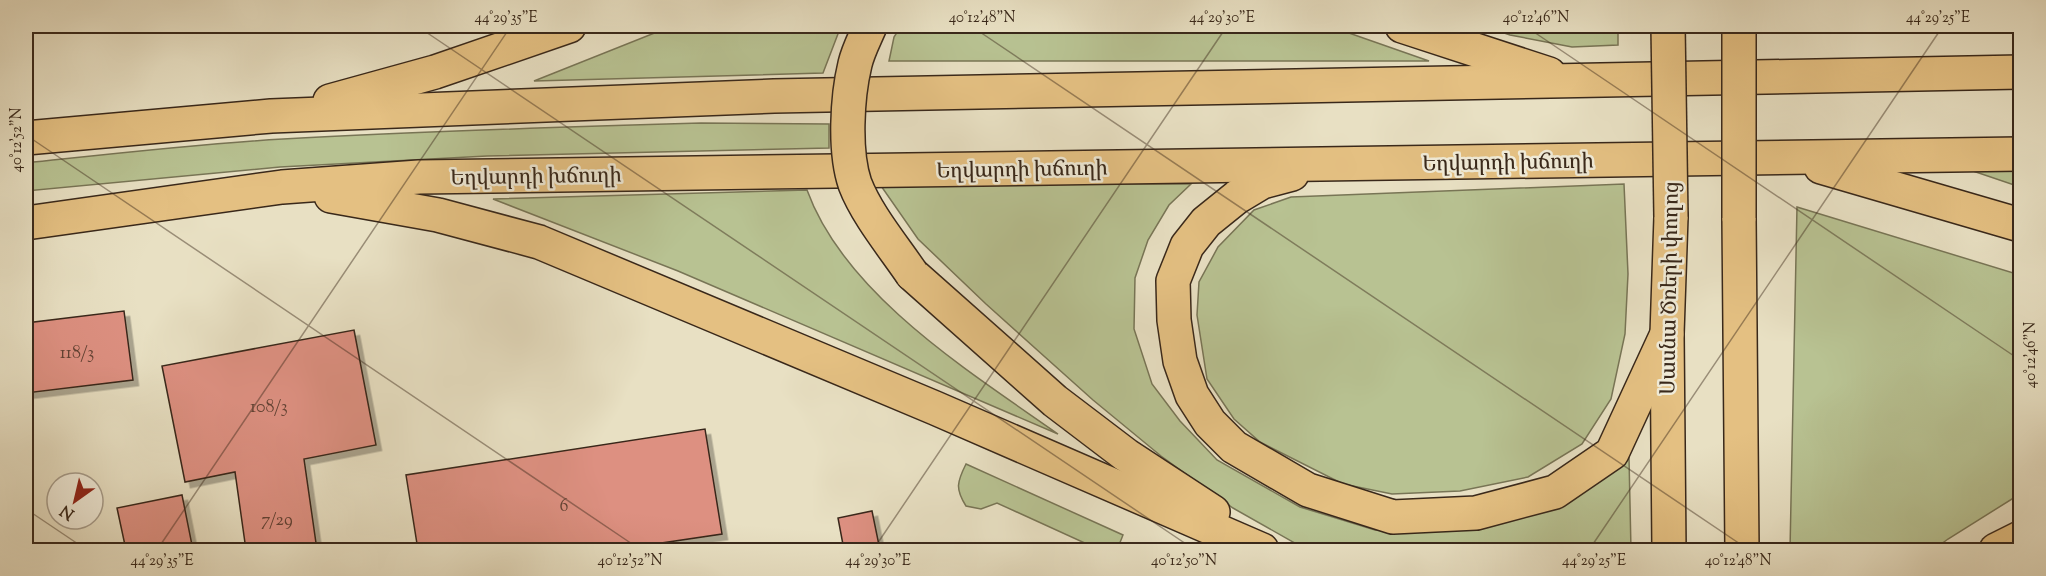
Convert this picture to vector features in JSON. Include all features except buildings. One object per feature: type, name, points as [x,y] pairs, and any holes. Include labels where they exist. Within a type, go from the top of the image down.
[{"type":"main road","points":[[271,116],[435,72],[569,26]]},
{"type":"main road","points":[[870,26],[855,63],[848,108],[848,144],[855,183],[876,222],[912,274],[1055,401],[1126,454],[1272,550]]},
{"type":"main road","points":[[1402,26],[1570,82]]},
{"type":"main road","name":"Սասնա Ծռերի փողոց","points":[[1668,26],[1671,217],[1667,334],[1669,550]]},
{"type":"main road","points":[[1739,26],[1742,550]]},
{"type":"main road","points":[[26,138],[271,116],[774,96],[2020,72]]},
{"type":"main road","name":"Եղվարդի խճուղի","points":[[26,223],[282,187],[418,177],[2020,154]]},
{"type":"main road","points":[[1788,158],[2020,225]]},
{"type":"main road","points":[[1327,165],[1262,182],[1237,197],[1206,222],[1187,246],[1173,281],[1174,320],[1180,360],[1192,395],[1210,423],[1234,447],[1308,490],[1392,518],[1476,513],[1555,492],[1612,453],[1667,334]]},
{"type":"main road","points":[[282,187],[438,214],[539,242],[924,403],[1262,550]]},
{"type":"main road","points":[[1996,550],[2020,538]]},
{"type":"green space","points":[[672,26],[841,26],[823,73],[534,81]]},
{"type":"green space","points":[[901,26],[1329,26],[1429,61],[889,61],[894,37]]},
{"type":"green space","points":[[1484,26],[1618,26],[1618,45],[1572,47],[1510,35]]},
{"type":"green space","points":[[1797,26],[2020,26],[2020,30],[1797,30]]},
{"type":"green space","points":[[701,123],[829,124],[829,148],[487,156],[280,167],[26,191],[26,163],[154,150],[335,136]]},
{"type":"green space","points":[[2020,168],[2020,187],[1967,169]]},
{"type":"green space","points":[[879,183],[1191,184],[1169,205],[1148,240],[1135,278],[1134,329],[1152,384],[1180,421],[1217,460],[1300,507],[1375,530],[1467,529],[1545,504],[1629,458],[1631,550],[1307,550],[1233,508],[1161,456],[1093,400],[918,239]]},
{"type":"green space","points":[[1624,184],[1628,274],[1625,334],[1611,399],[1582,444],[1528,477],[1460,491],[1392,494],[1343,484],[1260,442],[1234,419],[1207,379],[1197,315],[1199,282],[1218,247],[1254,210],[1291,197]]},
{"type":"green space","points":[[807,190],[825,228],[850,264],[880,297],[950,357],[1058,434],[678,271],[493,199]]},
{"type":"green space","points":[[1797,207],[2020,275],[2020,494],[1933,550],[1790,550]]},
{"type":"green space","points":[[966,464],[1123,535],[1117,550],[1100,550],[997,503],[981,509],[966,506],[958,485]]}]
